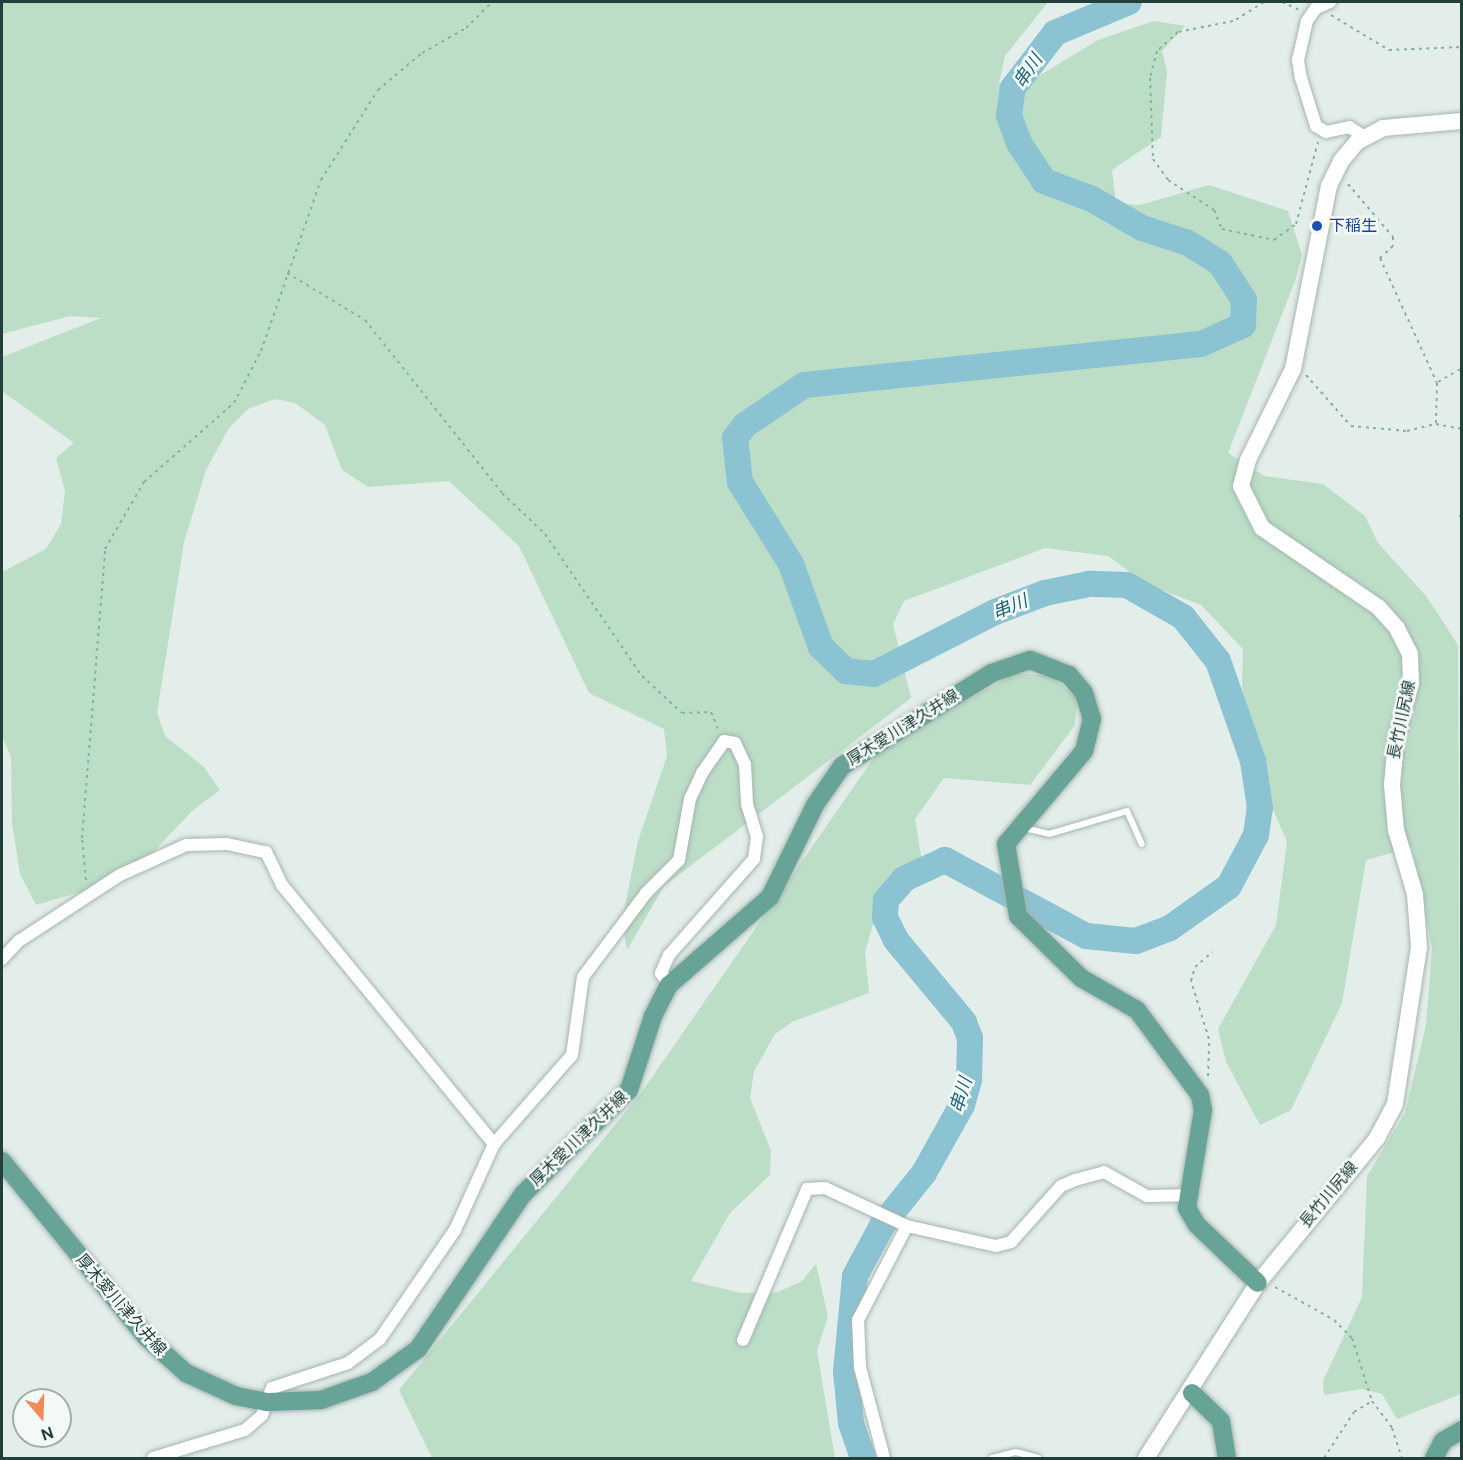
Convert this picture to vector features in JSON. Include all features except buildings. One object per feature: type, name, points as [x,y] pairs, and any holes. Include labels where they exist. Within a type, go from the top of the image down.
[{"type":"main road","name":"長竹川尻線","points":[[1146,1458],[1192,1393],[1258,1283],[1388,1122],[1398,1091],[1419,947],[1415,894],[1393,799],[1395,747],[1412,676],[1406,643],[1378,607],[1262,528],[1243,494],[1248,460],[1293,369],[1329,186],[1341,161],[1365,137],[1398,124],[1461,121]]},
{"type":"main road","name":"厚木愛川津久井線","points":[[2,1161],[162,1354],[201,1381],[268,1402],[307,1402],[346,1392],[384,1376],[418,1349],[533,1181],[636,1081],[653,1016],[669,985],[770,897],[815,805],[842,766],[992,673],[1030,660],[1062,669],[1077,683],[1089,705],[1091,731],[1077,761],[1019,825],[1006,854],[1018,916],[1081,978],[1137,1010],[1200,1095]]},
{"type":"main road","points":[[1200,1095],[1202,1115],[1186,1195],[1194,1222],[1258,1283]]},
{"type":"main road","points":[[1192,1393],[1221,1421],[1227,1458]]},
{"type":"main road","points":[[1434,1458],[1443,1441],[1461,1430]]},
{"type":"street","points":[[1330,2],[1311,13],[1299,69],[1313,122],[1321,130],[1349,127],[1365,137]]},
{"type":"street","points":[[153,1458],[245,1430],[268,1402],[272,1388],[282,1382],[338,1367],[380,1339],[455,1230],[494,1144],[572,1055],[583,977],[646,893],[679,860],[690,799],[724,741],[735,743],[745,764],[757,848],[747,870],[669,955],[661,972],[669,985]]},
{"type":"street","points":[[2,959],[120,875],[186,845],[227,844],[266,852],[282,885],[494,1144]]},
{"type":"street","points":[[743,1341],[807,1189],[825,1188],[907,1226],[996,1246],[1011,1242],[1061,1186],[1104,1172],[1147,1196],[1186,1195]]},
{"type":"street","points":[[884,1458],[860,1367],[858,1320],[907,1226]]},
{"type":"lane","points":[[1019,825],[1048,834],[1127,811],[1143,844]]},
{"type":"lane","points":[[992,1458],[1016,1452],[1038,1458]]},
{"type":"path","points":[[88,896],[82,838],[105,549],[144,482],[234,403],[261,351],[321,180],[378,90],[422,53],[466,28],[492,2]]},
{"type":"path","points":[[1264,2],[1233,21],[1178,32],[1157,51],[1150,78],[1156,168],[1214,210],[1222,229],[1274,240],[1296,224],[1321,130]]},
{"type":"path","points":[[1281,2],[1311,13],[1337,18],[1389,50],[1461,47]]},
{"type":"path","points":[[1341,161],[1351,168],[1348,184],[1393,237],[1393,246],[1380,258],[1437,383],[1436,424]]},
{"type":"path","points":[[287,273],[365,320],[502,494],[545,534],[642,676],[682,713],[711,712],[724,741]]},
{"type":"path","points":[[1437,383],[1461,368]]},
{"type":"path","points":[[1293,369],[1305,374],[1350,426],[1407,431],[1436,424],[1461,429]]},
{"type":"path","points":[[1200,1095],[1207,1080],[1209,1039],[1191,981],[1195,967],[1212,952]]},
{"type":"path","points":[[1258,1283],[1270,1284],[1334,1320],[1352,1338],[1372,1401],[1392,1428],[1402,1458]]},
{"type":"path","points":[[1324,1458],[1354,1412],[1372,1401]]},
{"type":"green space","points":[[2,2],[1048,2],[1005,56],[999,83],[1019,88],[1098,40],[1154,21],[1185,26],[1162,51],[1167,72],[1161,137],[1112,170],[1116,203],[1140,205],[1209,185],[1288,211],[1302,255],[1295,281],[1228,453],[1264,476],[1323,484],[1365,516],[1378,543],[1427,597],[1458,645],[1461,1394],[1397,1419],[1382,1394],[1362,1389],[1324,1395],[1323,1381],[1362,1297],[1367,1176],[1405,1113],[1426,1025],[1432,948],[1412,847],[1366,860],[1342,1003],[1291,1110],[1260,1125],[1226,1062],[1218,1029],[1276,925],[1287,842],[1263,786],[1242,687],[1243,649],[1201,605],[1148,585],[1108,556],[1045,548],[904,601],[893,624],[911,698],[664,886],[627,950],[622,920],[638,841],[667,756],[664,729],[589,693],[519,546],[449,481],[368,487],[342,470],[325,425],[295,403],[275,399],[248,409],[229,428],[206,470],[184,542],[157,713],[165,736],[203,766],[220,790],[192,811],[142,864],[98,887],[36,905],[20,874],[12,823],[11,757],[2,736],[2,572],[46,549],[61,524],[65,491],[56,458],[74,443],[2,391],[2,357],[101,318],[70,316],[2,334]]},
{"type":"green space","points":[[1016,673],[1050,676],[1077,697],[1075,725],[1030,785],[944,778],[915,819],[923,868],[876,914],[865,952],[869,993],[792,1022],[775,1034],[754,1071],[750,1098],[771,1151],[770,1175],[730,1213],[691,1281],[741,1293],[778,1292],[802,1281],[816,1264],[828,1316],[817,1351],[835,1458],[432,1458],[399,1390],[641,1093],[880,749]]},
{"type":"waterway","name":"串川","points":[[863,1458],[851,1423],[846,1372],[855,1276],[883,1224],[924,1173],[962,1105],[969,1080],[970,1038],[964,1022],[896,940],[885,917],[886,900],[904,879],[945,860],[1086,936],[1136,941],[1170,928],[1229,886],[1256,835],[1260,808],[1253,761],[1218,661],[1183,617],[1127,585],[1089,584],[1045,593],[995,612],[874,674],[846,671],[821,647],[791,564],[740,482],[735,438],[745,425],[804,385],[1201,344],[1243,325],[1244,300],[1220,263],[1188,243],[1142,228],[1092,199],[1044,181],[1019,143],[1009,115],[1013,88],[1055,33],[1129,2]]},
{"type":"place","name":"下稲生","points":[[1317,226]]}]
